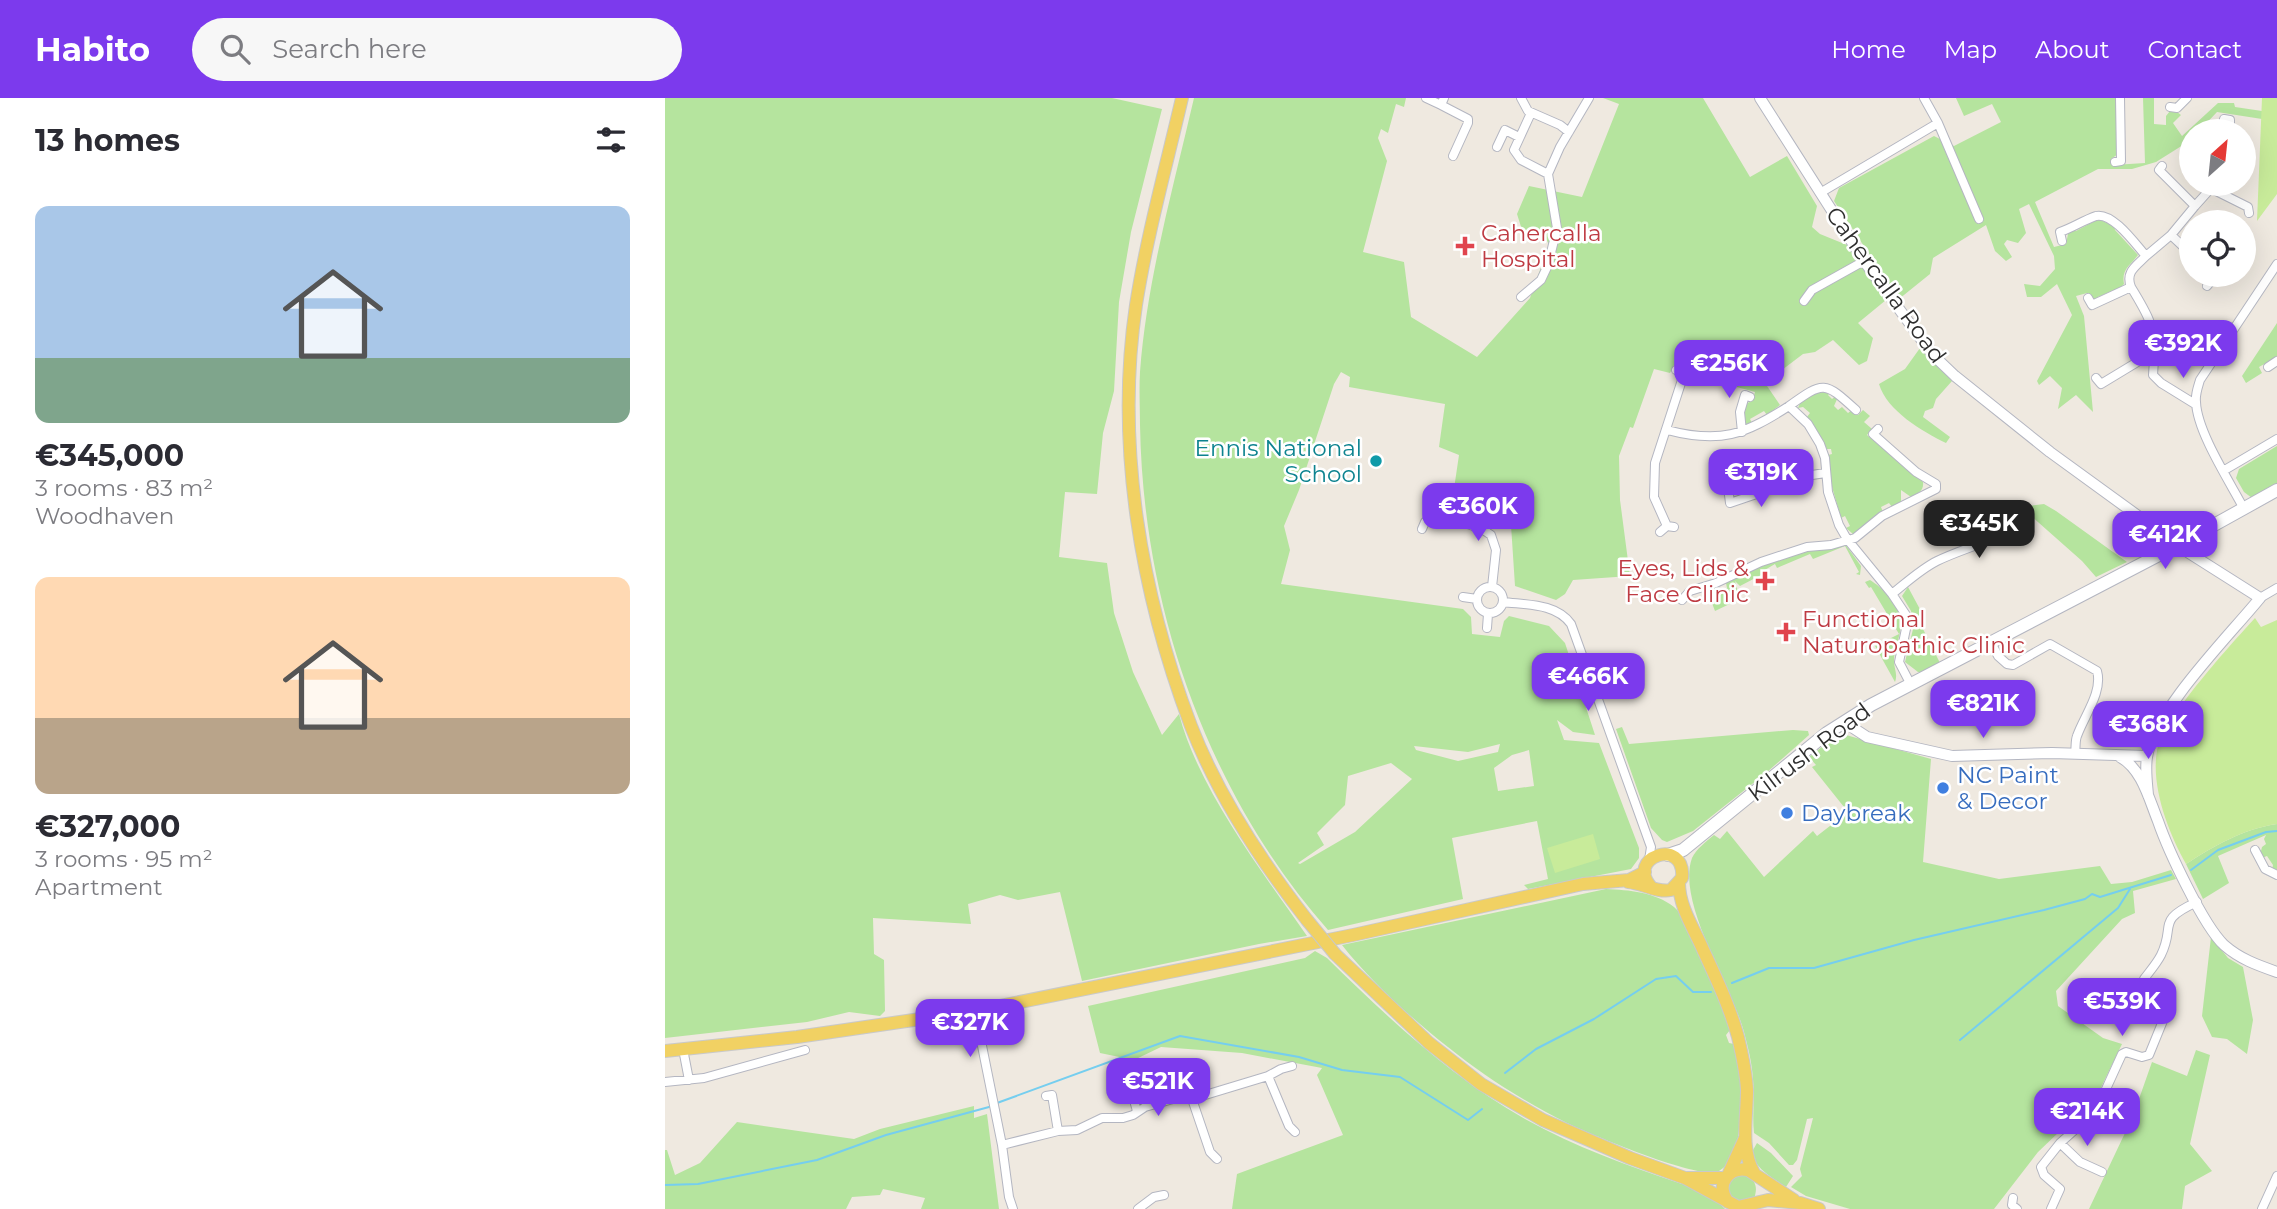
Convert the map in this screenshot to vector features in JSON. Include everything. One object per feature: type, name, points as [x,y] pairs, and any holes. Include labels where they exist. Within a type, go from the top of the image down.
[{"type":"main road","points":[[1182,98],[1141,281],[1134,330],[1130,393],[1134,492],[1141,544],[1163,639],[1191,726],[1242,828],[1276,881],[1335,954],[1429,1043],[1481,1084],[1574,1135],[1685,1178],[1743,1208],[1768,1200],[1800,1203],[1819,1209]]},
{"type":"main road","name":"Kilrush Road","points":[[1655,858],[1683,850],[1844,722],[1910,683],[2178,545],[2277,490]]},
{"type":"main road","points":[[1655,858],[1647,881],[1657,889],[1671,890],[1682,877],[1683,850]]},
{"type":"main road","points":[[1655,858],[1676,859],[1681,866]]},
{"type":"main road","points":[[665,1051],[822,1034],[975,1011],[1353,935],[1583,884],[1639,877],[1655,858]]},
{"type":"main road","points":[[1618,881],[1645,884],[1675,897],[1682,905],[1725,999],[1737,1034],[1747,1086],[1745,1137],[1748,1164],[1761,1191],[1754,1203]]},
{"type":"main road","points":[[1679,883],[1682,905]]},
{"type":"main road","points":[[1728,1202],[1722,1191],[1745,1137]]},
{"type":"main road","points":[[1685,1178],[1727,1175],[1742,1169],[1800,1203]]},
{"type":"street","points":[[1426,98],[1442,102],[1468,119],[1453,156]]},
{"type":"street","points":[[1521,98],[1531,113],[1560,125],[1569,132]]},
{"type":"street","points":[[1521,297],[1545,274],[1557,228],[1548,174],[1589,98]]},
{"type":"street","name":"Cahercalla Road","points":[[1760,98],[1864,261],[1932,354],[1955,376],[2050,452],[2178,545],[2260,598]]},
{"type":"street","points":[[1924,98],[1938,123],[1979,219]]},
{"type":"street","points":[[2115,162],[2121,161],[2120,98]]},
{"type":"street","points":[[2169,107],[2177,108],[2187,98]]},
{"type":"street","points":[[1531,113],[1514,150],[1516,155],[1548,174]]},
{"type":"street","points":[[1820,193],[1938,123]]},
{"type":"street","points":[[1497,147],[1505,130],[1519,137]]},
{"type":"street","points":[[2162,166],[2159,170],[2195,206]]},
{"type":"street","points":[[2195,404],[2153,375],[2155,332],[2128,280],[2130,271],[2171,235],[2204,196]]},
{"type":"street","points":[[2230,196],[2248,207],[2248,210]]},
{"type":"street","points":[[2062,241],[2060,232],[2097,216],[2107,217],[2146,256]]},
{"type":"street","points":[[2171,235],[2179,243]]},
{"type":"street","points":[[1804,301],[1812,290],[1864,261]]},
{"type":"street","points":[[2244,509],[2203,429],[2195,404],[2200,380],[2277,264]]},
{"type":"street","points":[[2088,298],[2092,305],[2131,287]]},
{"type":"street","points":[[2097,378],[2101,384],[2139,361],[2154,360]]},
{"type":"street","points":[[1667,529],[1654,497],[1653,480],[1655,463],[1682,380],[1682,372],[1676,370]]},
{"type":"street","points":[[1667,430],[1713,438],[1742,432],[1756,427],[1815,387],[1827,387],[1842,402],[1856,410]]},
{"type":"street","points":[[1742,432],[1740,412],[1745,395],[1750,397]]},
{"type":"street","points":[[1789,406],[1815,434],[1825,458],[1825,473],[1833,509],[1847,539],[1906,615],[1907,624],[1899,662],[1910,683]]},
{"type":"street","points":[[1682,600],[1690,592],[1761,562],[1807,547],[1831,545],[1855,538],[1882,516],[1935,489],[1936,484],[1916,472],[1873,434],[1878,429]]},
{"type":"street","points":[[2224,471],[2277,439]]},
{"type":"street","points":[[1728,487],[1730,503],[1825,473]]},
{"type":"street","points":[[1892,594],[1934,562],[1976,546],[2016,526],[2023,520],[2019,515]]},
{"type":"street","points":[[1422,529],[1425,522],[1436,519],[1479,527],[1492,535],[1496,550],[1492,587]]},
{"type":"street","points":[[1492,587],[1501,593],[1503,602],[1497,612],[1488,614],[1479,608],[1477,599],[1483,589],[1492,587]]},
{"type":"street","points":[[2148,795],[2147,756],[2152,740],[2170,707],[2260,598],[2277,588]]},
{"type":"street","points":[[1463,597],[1477,599]]},
{"type":"street","points":[[1503,602],[1552,609],[1571,624],[1655,858]]},
{"type":"street","points":[[1487,628],[1488,614]]},
{"type":"street","points":[[1991,642],[1998,656],[2007,664],[2013,665],[2050,645],[2097,671],[2099,678],[2089,712],[2076,737],[2075,753]]},
{"type":"street","points":[[1844,722],[1867,737],[1952,756],[2075,753],[2147,756]]},
{"type":"street","points":[[2118,755],[2128,761],[2148,795],[2167,845],[2222,943],[2245,960],[2277,972]]},
{"type":"street","points":[[2255,850],[2265,869],[2277,875]]},
{"type":"street","points":[[2051,1209],[2060,1189],[2044,1175],[2041,1167],[2060,1143],[2096,1111],[2122,1054],[2126,1052],[2142,1057],[2149,1055],[2169,1006],[2146,987],[2144,979],[2162,954],[2168,922],[2174,914],[2197,902]]},
{"type":"street","points":[[975,1011],[1002,1145],[1004,1174],[1013,1209]]},
{"type":"street","points":[[683,1049],[688,1080]]},
{"type":"street","points":[[665,1082],[704,1078],[805,1050]]},
{"type":"street","points":[[1002,1145],[1058,1131],[1077,1130],[1102,1118],[1123,1118],[1145,1107],[1180,1097],[1192,1099],[1292,1066]]},
{"type":"street","points":[[1137,1111],[1136,1070],[1141,1070]]},
{"type":"street","points":[[1268,1076],[1289,1126],[1295,1132]]},
{"type":"street","points":[[1046,1096],[1052,1095],[1058,1131]]},
{"type":"street","points":[[1192,1099],[1210,1152],[1217,1159]]},
{"type":"street","points":[[2099,1104],[2129,1116]]},
{"type":"street","points":[[2060,1143],[2080,1162],[2102,1172]]},
{"type":"street","points":[[2262,1209],[2277,1176]]},
{"type":"street","points":[[1138,1209],[1154,1197],[1164,1195]]},
{"type":"street","points":[[2013,1198],[2012,1205],[2017,1209]]},
{"type":"green space","points":[[665,98],[1112,98],[1162,109],[1131,232],[1119,302],[1114,391],[1103,433],[1097,494],[1065,492],[1059,557],[1107,563],[1114,613],[1133,672],[1162,735],[1179,714],[1188,742],[1216,800],[1252,858],[1307,936],[1082,981],[1060,892],[1018,900],[1000,895],[968,904],[971,924],[873,918],[874,954],[884,960],[885,1011],[880,1016],[849,1012],[807,1022],[665,1038]]},
{"type":"green space","points":[[1194,98],[1406,98],[1404,107],[1396,104],[1388,133],[1381,129],[1378,138],[1387,161],[1363,252],[1404,262],[1411,317],[1477,357],[1530,298],[1549,245],[1543,232],[1523,233],[1517,214],[1529,186],[1582,197],[1619,104],[1603,98],[1703,98],[1750,177],[1787,156],[1817,206],[1812,227],[1820,234],[1847,245],[1886,300],[1858,323],[1873,338],[1867,361],[1859,365],[1833,340],[1815,352],[1803,354],[1765,383],[1780,405],[1767,415],[1764,411],[1750,419],[1752,423],[1746,424],[1743,419],[1745,404],[1752,401],[1755,392],[1715,381],[1719,364],[1700,358],[1685,368],[1674,365],[1670,373],[1654,369],[1633,428],[1630,427],[1619,456],[1620,500],[1630,576],[1573,580],[1565,594],[1556,600],[1515,586],[1511,525],[1480,514],[1451,509],[1459,455],[1439,447],[1445,404],[1349,387],[1350,377],[1341,372],[1334,384],[1299,490],[1284,526],[1290,550],[1281,584],[1463,609],[1471,617],[1472,634],[1500,637],[1504,621],[1509,616],[1549,626],[1565,643],[1595,735],[1573,732],[1557,720],[1564,740],[1599,743],[1639,848],[1639,858],[1631,869],[1528,889],[1524,885],[1548,879],[1537,821],[1452,838],[1463,899],[1328,930],[1285,876],[1248,819],[1216,758],[1190,694],[1169,629],[1154,561],[1144,493],[1140,425],[1143,337],[1155,268]],"holes":[[[1500,744],[1498,752],[1458,761],[1416,750],[1414,746],[1468,752]],[[1529,750],[1534,786],[1498,791],[1494,768],[1512,755]],[[1391,763],[1412,779],[1355,832],[1298,863],[1324,845],[1317,833],[1345,805],[1348,776]]]},
{"type":"green space","points":[[1956,98],[2117,98],[2118,154],[2111,159],[2113,165],[2145,163],[2143,98],[2154,98],[2154,124],[2166,125],[2166,116],[2170,111],[2181,115],[2173,123],[2179,132],[2179,148],[2156,162],[2132,169],[2098,169],[2035,202],[2054,247],[2066,244],[2068,234],[2072,230],[2076,231],[2098,219],[2114,226],[2138,255],[2125,271],[2124,284],[2121,287],[2095,301],[2087,293],[2076,296],[2084,316],[2093,412],[2076,395],[2058,409],[2062,388],[2050,376],[2039,385],[2037,381],[2072,315],[2057,284],[2041,297],[2027,297],[2024,284],[2040,286],[2055,269],[2054,256],[2029,204],[2019,209],[2026,233],[2018,243],[2007,240],[2004,244],[2012,257],[2006,261],[1995,251],[1986,225],[1933,258],[1930,274],[1899,299],[1834,201],[1839,188],[1934,136],[1954,146],[2001,122],[1992,104],[1964,116]]},
{"type":"green space","points":[[2262,98],[2277,98],[2277,194],[2257,221]]},
{"type":"green space","points":[[2218,103],[2234,103],[2235,107],[2262,111],[2262,119],[2217,112],[2210,119],[2201,119]]},
{"type":"green space","points":[[2277,323],[2277,357],[2259,367],[2262,373],[2246,383],[2242,376]]},
{"type":"green space","points":[[1920,348],[1952,381],[1936,399],[1933,408],[1925,411],[1923,417],[1950,437],[1946,443],[1916,426],[1897,411],[1883,394],[1879,384],[1905,369]]},
{"type":"green space","points":[[1815,391],[1831,392],[1828,395],[1832,399],[1838,397],[1834,406],[1838,410],[1842,407],[1848,413],[1852,410],[1858,415],[1863,410],[1870,416],[1864,422],[1872,429],[1867,435],[1923,482],[1921,490],[1911,497],[1901,490],[1901,502],[1892,507],[1889,503],[1881,507],[1883,512],[1853,534],[1846,528],[1850,526],[1845,516],[1841,518],[1828,473],[1828,455],[1832,454],[1831,449],[1827,449],[1807,417],[1810,413],[1803,407],[1798,408],[1800,403]]},
{"type":"green space","points":[[2277,446],[2277,485],[2252,498],[2244,492],[2236,478],[2239,469]]},
{"type":"green space","points":[[2044,504],[2127,562],[2096,577],[2029,514],[2029,506]]},
{"type":"green space","points":[[1845,544],[1861,566],[1860,575],[1856,574],[1859,572],[1845,546],[1813,559],[1810,554],[1777,568],[1775,564],[1740,586],[1735,581],[1740,599],[1715,611],[1707,590],[1717,586],[1719,591],[1727,588],[1726,583],[1771,562],[1807,551]]},
{"type":"green space","points":[[1870,580],[1890,598],[1900,617],[1901,628],[1894,656],[1895,682],[1875,646],[1899,634],[1871,587],[1865,582]]},
{"type":"green space","points":[[1908,587],[1922,613],[1917,617],[1940,663],[1924,672],[1918,672],[1905,662],[1914,625],[1911,611],[1902,596]]},
{"type":"green space","points":[[2255,618],[2261,627],[2277,620],[2277,824],[2241,834],[2186,864],[2167,822],[2158,791],[2158,746],[2186,699]]},
{"type":"green space","points":[[1622,727],[1629,744],[1793,730],[1808,731],[1809,735],[1693,831],[1667,842],[1651,828],[1616,729]]},
{"type":"green space","points":[[1846,735],[1931,759],[1923,862],[1999,879],[2100,866],[2111,884],[2132,882],[2171,870],[2176,879],[2133,891],[2135,913],[2122,919],[2056,991],[2058,1006],[2103,1038],[2122,1044],[2092,1106],[2080,1112],[2038,1152],[1994,1209],[1850,1209],[1806,1196],[1791,1187],[1802,1176],[1800,1169],[1813,1118],[1807,1119],[1797,1160],[1793,1165],[1789,1165],[1769,1143],[1754,1133],[1754,1086],[1748,1049],[1738,1013],[1698,921],[1689,876],[1692,858],[1714,835],[1720,839],[1727,831],[1764,877],[1813,831],[1817,836],[1848,812],[1812,767],[1816,765],[1809,757],[1832,739]]},
{"type":"green space","points":[[2277,824],[2277,871],[2272,870],[2273,865],[2267,856],[2262,858],[2260,855],[2266,844],[2266,835],[2218,856],[2229,883],[2203,899],[2186,864],[2241,834]]},
{"type":"green space","points":[[1593,834],[1600,859],[1555,873],[1547,848]]},
{"type":"green space","points":[[1606,889],[1650,895],[1674,907],[1690,929],[1706,964],[1730,1030],[1726,1035],[1729,1043],[1734,1044],[1741,1096],[1742,1129],[1739,1129],[1731,1158],[1719,1171],[1690,1169],[1644,1155],[1567,1123],[1525,1100],[1484,1074],[1428,1031],[1373,980],[1342,945]]},
{"type":"green space","points":[[2211,937],[2228,958],[2243,967],[2253,1020],[2247,1054],[2227,1039],[2212,1037],[2202,1016]]},
{"type":"green space","points":[[1315,951],[1327,958],[1373,1003],[1471,1085],[1525,1119],[1622,1163],[1682,1184],[1687,1183],[1725,1209],[1232,1209],[1237,1174],[1343,1135],[1317,1075],[1322,1068],[1242,1053],[1161,1047],[1134,1060],[1100,1053],[1088,1006],[1305,958]]},
{"type":"green space","points":[[2196,1050],[2210,1055],[2190,1144],[2212,1171],[2185,1186],[2182,1209],[2089,1209],[2133,1116],[2152,1062],[2187,1076]]},
{"type":"green space","points":[[974,1106],[974,1118],[987,1114],[999,1209],[921,1209],[925,1198],[883,1189],[880,1195],[852,1197],[846,1209],[665,1209],[665,1150],[675,1175],[700,1163],[737,1122],[854,1139],[880,1129]]},
{"type":"green space","points":[[1757,1143],[1793,1176],[1786,1187],[1759,1167],[1753,1150]]},
{"type":"green space","points":[[1746,1174],[1756,1187],[1755,1195],[1754,1199],[1739,1204],[1727,1193],[1731,1177]]},
{"type":"waterway","points":[[2191,870],[2218,850],[2266,832],[2277,831]]},
{"type":"waterway","points":[[1732,983],[1769,968],[1814,968],[1914,940],[2044,910],[2085,899],[2092,894],[2100,897],[2171,875]]},
{"type":"waterway","points":[[1960,1040],[2118,908],[2130,889]]},
{"type":"waterway","points":[[1505,1073],[1536,1049],[1594,1019],[1656,979],[1676,976],[1693,992],[1711,992]]},
{"type":"waterway","points":[[997,1103],[1180,1036],[1299,1057],[1342,1070],[1400,1077],[1468,1120],[1482,1109]]},
{"type":"waterway","points":[[665,1185],[698,1184],[817,1160],[886,1135],[989,1107]]},
{"type":"place","name":"Cahercalla Hospital","points":[[1465,246]]},
{"type":"place","name":"Ennis National School","points":[[1376,461]]},
{"type":"place","name":"Eyes, Lids & Face Clinic","points":[[1765,581]]},
{"type":"place","name":"Functional Naturopathic Clinic","points":[[1786,632]]},
{"type":"place","name":"NC Paint & Decor","points":[[1943,788]]},
{"type":"place","name":"Daybreak","points":[[1787,813]]}]
